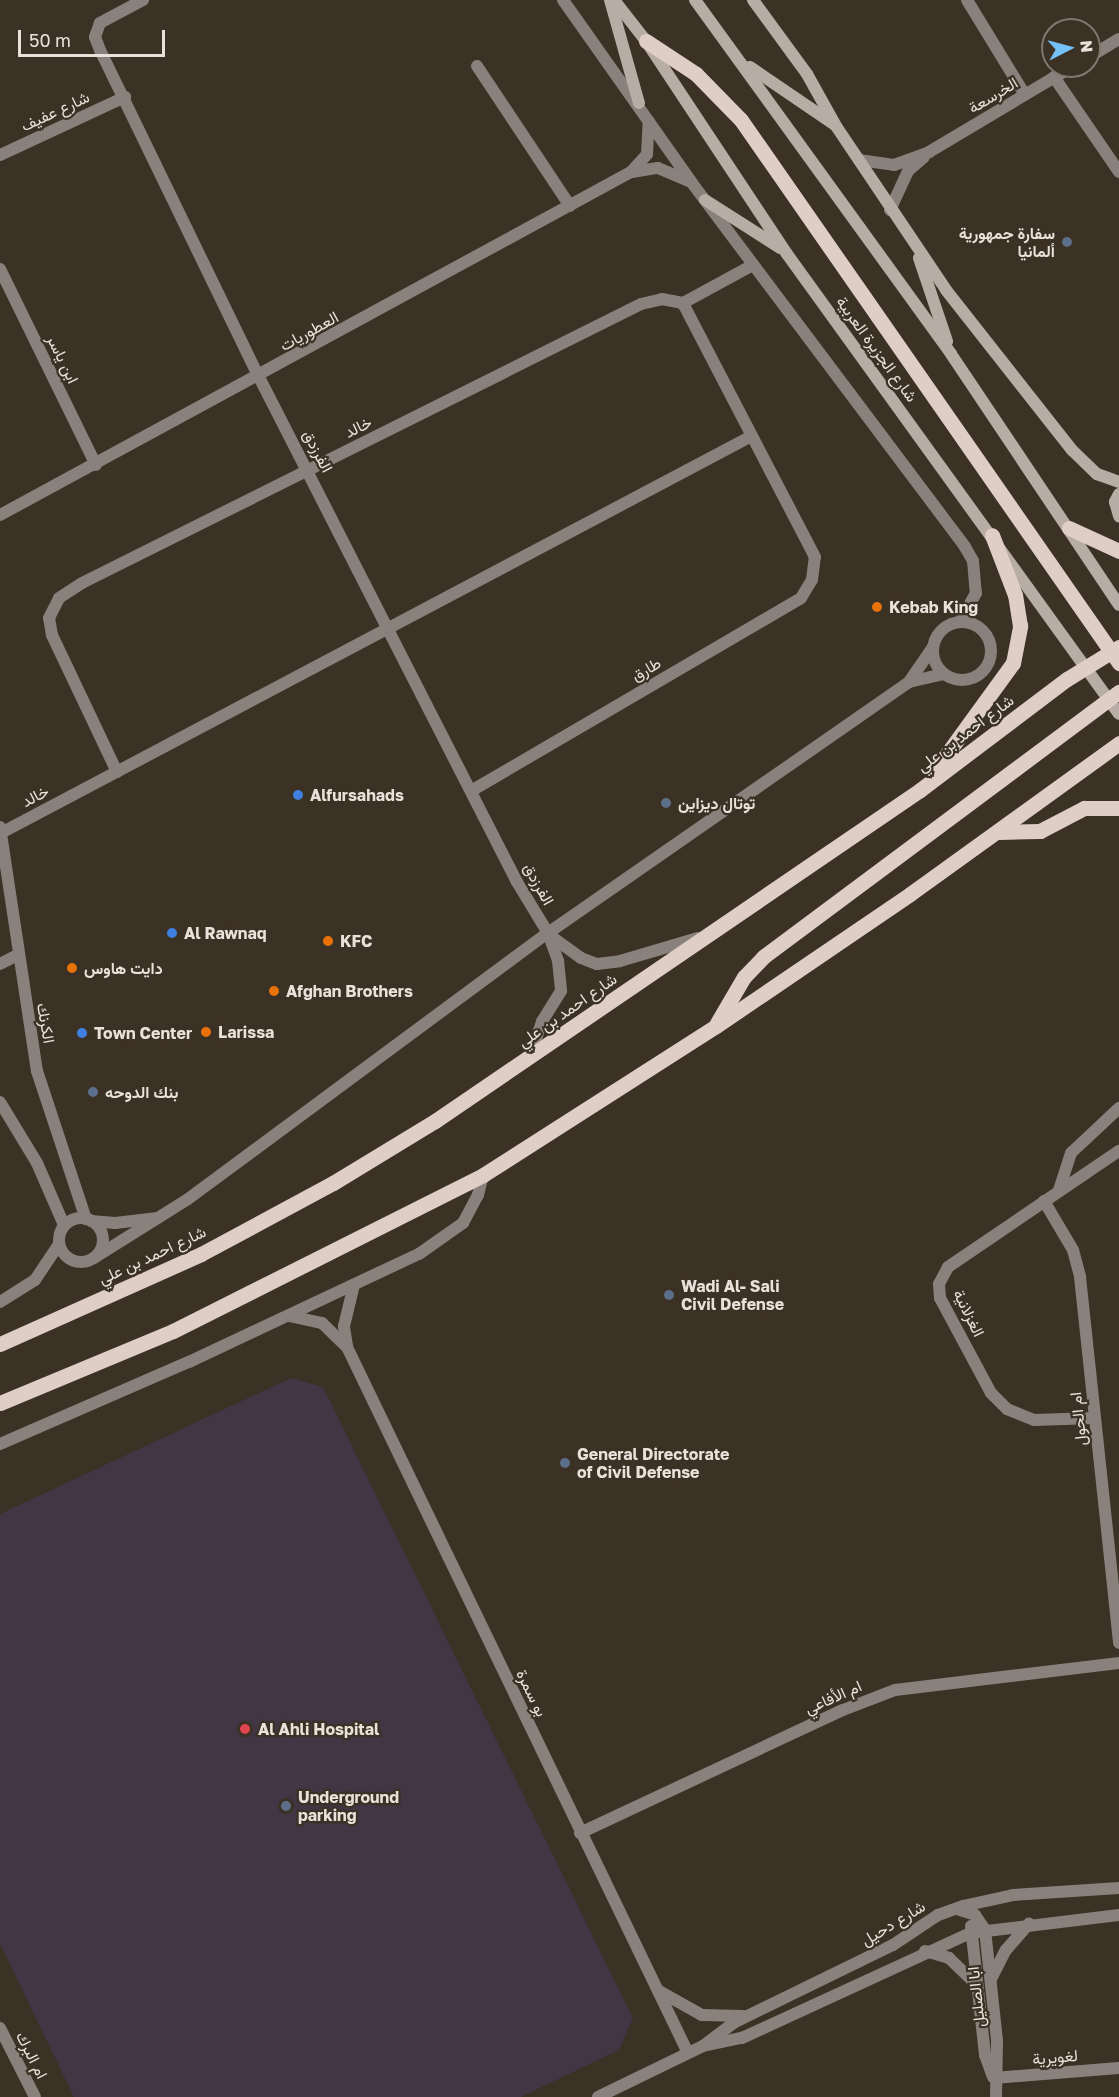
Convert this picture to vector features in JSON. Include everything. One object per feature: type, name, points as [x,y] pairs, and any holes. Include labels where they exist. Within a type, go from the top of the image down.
[{"type":"main road","points":[[612,0],[639,103]]},
{"type":"main road","name":"شارع الجزيرة العربية","points":[[612,0],[646,41],[787,254],[992,535],[1085,668],[1114,697],[1119,714]]},
{"type":"main road","points":[[695,0],[951,354],[1119,605]]},
{"type":"main road","points":[[753,0],[807,74],[836,126],[890,210],[1072,450],[1097,474],[1119,482]]},
{"type":"main road","points":[[646,41],[696,74],[741,120],[1116,654]]},
{"type":"main road","points":[[740,60],[836,126]]},
{"type":"main road","points":[[705,201],[787,254]]},
{"type":"main road","points":[[915,243],[951,354]]},
{"type":"main road","points":[[1119,494],[1115,502],[1119,516]]},
{"type":"main road","points":[[1069,528],[1119,551]]},
{"type":"main road","points":[[920,790],[1013,663],[1020,626],[1015,595],[992,535]]},
{"type":"main road","name":"شارع احمد بن علي","points":[[0,1344],[201,1254],[333,1183],[530,1058],[702,937],[920,790],[1085,668],[1116,654]]},
{"type":"main road","points":[[716,1026],[744,977],[763,957],[1114,697]]},
{"type":"main road","points":[[0,1404],[184,1326],[483,1175],[716,1026],[1000,832],[1119,743]]},
{"type":"main road","points":[[1000,832],[1040,831],[1084,808],[1119,808]]},
{"type":"main road","points":[[0,1337],[30,1329]]},
{"type":"street","name":"الفرزدق","points":[[143,0],[100,24],[95,37],[259,377],[309,469],[471,791],[548,933],[561,972],[561,991],[542,1022],[530,1058]]},
{"type":"street","points":[[563,0],[639,103],[705,201],[969,554],[977,577],[976,593],[960,622]]},
{"type":"street","points":[[967,0],[1025,94]]},
{"type":"street","points":[[1101,50],[1119,39]]},
{"type":"street","points":[[477,66],[570,206]]},
{"type":"street","name":"الخرسعة","points":[[859,160],[894,165],[929,152],[1052,78]]},
{"type":"street","points":[[1055,78],[1119,172]]},
{"type":"street","name":"شارع عفيف","points":[[0,155],[125,97]]},
{"type":"street","name":"العطوريات","points":[[0,514],[259,377],[631,172],[647,154],[649,121]]},
{"type":"street","name":"الخرسعة","points":[[890,210],[908,171],[929,152]]},
{"type":"street","name":"العطوريات","points":[[631,172],[664,170],[692,183]]},
{"type":"street","points":[[750,437],[682,303],[753,265]]},
{"type":"street","name":"ابن ياسر","points":[[0,269],[96,465]]},
{"type":"street","name":"خالد","points":[[117,772],[52,635],[50,618],[59,598],[309,469],[640,304],[662,299],[682,303]]},
{"type":"street","name":"خالد","points":[[0,829],[117,772],[750,437]]},
{"type":"street","name":"طارق","points":[[471,791],[801,598],[812,580],[815,557],[750,437]]},
{"type":"street","points":[[960,622],[975,625],[988,637],[989,663],[969,679],[944,674],[937,666],[933,647],[941,630],[960,622]]},
{"type":"street","name":"شارع احمد بن علي","points":[[93,1257],[146,1229],[548,933],[909,682],[933,647]]},
{"type":"street","name":"شارع احمد بن علي","points":[[909,682],[944,674]]},
{"type":"street","name":"الكرنك","points":[[0,829],[18,956],[40,1080],[88,1220]]},
{"type":"street","name":"الفرزدق","points":[[548,933],[581,958],[597,964],[620,961],[702,937]]},
{"type":"street","points":[[0,964],[18,956]]},
{"type":"street","points":[[0,1102],[37,1163],[64,1225],[59,1244],[35,1280],[0,1302]]},
{"type":"street","points":[[1059,1190],[1071,1153],[1119,1108]]},
{"type":"street","name":"الغزلانية","points":[[1094,1418],[1034,1420],[1007,1409],[991,1393],[940,1298],[939,1284],[948,1267],[1119,1151]]},
{"type":"street","points":[[0,1444],[289,1316],[420,1254],[451,1233],[470,1209],[483,1175]]},
{"type":"street","name":"ام الحول","points":[[1044,1201],[1067,1237],[1077,1263],[1119,1643]]},
{"type":"street","name":"شارع احمد بن علي","points":[[88,1220],[115,1223],[158,1218]]},
{"type":"street","points":[[59,1244],[73,1261],[93,1257],[101,1248],[102,1236],[88,1220],[74,1219],[64,1225]]},
{"type":"street","name":"بو سمرة","points":[[354,1285],[345,1326],[347,1347],[688,2053]]},
{"type":"street","name":"بو سمرة","points":[[289,1316],[322,1323],[347,1347]]},
{"type":"street","name":"ام الأفاعي","points":[[580,1833],[843,1710],[895,1690],[1119,1663]]},
{"type":"street","name":"شارع دحيل","points":[[703,2046],[722,2030],[893,1945],[953,1910],[988,1899],[1116,1886]]},
{"type":"street","name":"ابا الصليل","points":[[988,1899],[975,1915],[970,1933],[985,2055],[994,2078]]},
{"type":"street","points":[[953,1910],[975,1915]]},
{"type":"street","name":"ابا الصليل","points":[[975,1915],[985,1930],[997,2041],[994,2078],[996,2097]]},
{"type":"street","name":"شارع دحيل","points":[[598,2097],[703,2046],[742,2038],[925,1951],[970,1933],[1029,1924],[1119,1915]]},
{"type":"street","points":[[990,1980],[1006,1950],[1029,1924]]},
{"type":"street","points":[[925,1951],[949,1958],[976,1984]]},
{"type":"street","points":[[657,1990],[678,2005],[702,2014],[750,2015]]},
{"type":"street","name":"ام البرك","points":[[0,2028],[35,2097]]},
{"type":"street","name":"لغويرية","points":[[994,2078],[1119,2068]]},
{"type":"shaded area","name":"Al Ahli Hospital","points":[[291,1378],[323,1387],[633,2018],[619,2050],[521,2097],[74,2097],[0,1944],[0,1514]]},
{"type":"place","name":"سفارة جمهورية ألمانيا","points":[[1067,242]]},
{"type":"place","name":"Kebab King","points":[[877,607]]},
{"type":"place","name":"Alfursahads","points":[[298,795]]},
{"type":"place","name":"توتال ديزاين","points":[[666,803]]},
{"type":"place","name":"Al Rawnaq","points":[[172,933]]},
{"type":"place","name":"KFC","points":[[328,941]]},
{"type":"place","name":"دايت هاوس","points":[[72,968]]},
{"type":"place","name":"Afghan Brothers","points":[[274,991]]},
{"type":"place","name":"Larissa","points":[[206,1032]]},
{"type":"place","name":"Town Center","points":[[82,1033]]},
{"type":"place","name":"بنك الدوحه","points":[[93,1092]]},
{"type":"place","name":"Wadi Al- Sali Civil Defense","points":[[669,1295]]},
{"type":"place","name":"General Directorate of Civil Defense","points":[[565,1463]]},
{"type":"place","name":"Al Ahli Hospital","points":[[245,1729]]},
{"type":"place","name":"Underground parking","points":[[286,1806]]}]
